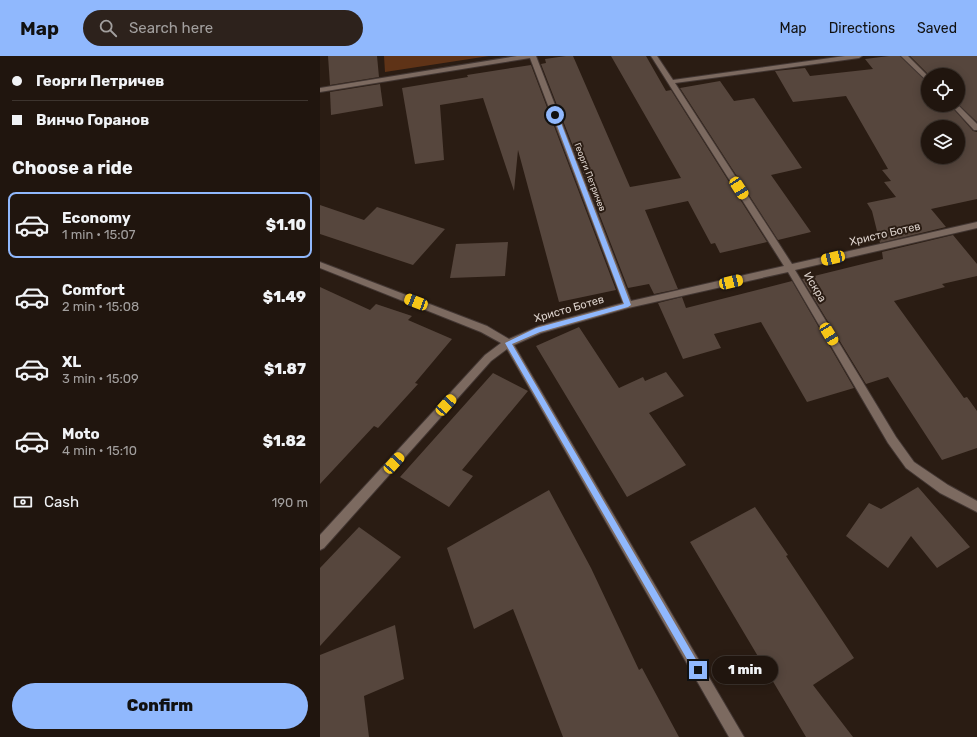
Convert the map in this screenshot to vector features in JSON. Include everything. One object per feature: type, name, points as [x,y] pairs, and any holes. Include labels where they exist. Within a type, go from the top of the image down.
[{"type":"street","points":[[320,90],[528,56]]},
{"type":"street","name":"Георги Петричев","points":[[533,56],[628,305]]},
{"type":"street","name":"Искра","points":[[654,56],[790,268],[892,440],[910,465],[944,489],[977,507]]},
{"type":"street","points":[[671,82],[859,56]]},
{"type":"street","points":[[904,56],[921,73]]},
{"type":"street","points":[[961,112],[977,128]]},
{"type":"street","name":"Христо Ботев","points":[[320,544],[488,358],[508,343],[538,330],[628,305],[977,225]]},
{"type":"street","points":[[320,265],[484,329],[508,343],[737,737]]},
{"type":"shaded area","points":[[384,56],[489,56],[385,72]]},
{"type":"building","points":[[328,56],[377,56],[379,77],[330,85]]},
{"type":"building","points":[[573,56],[630,187],[681,178],[611,56],[646,56],[666,91],[671,90],[767,242],[720,253],[715,243],[711,244],[688,201],[645,210],[678,289],[654,294],[649,284],[628,288],[541,64],[546,63],[545,59]]},
{"type":"building","points":[[900,56],[921,76],[921,112],[956,112],[963,120],[921,120],[921,164],[965,164],[965,122],[973,131],[977,132],[977,199],[931,209],[946,227],[880,243],[872,211],[867,203],[896,197],[884,182],[891,181],[882,170],[888,169],[846,96],[793,102],[775,71],[805,68],[810,76],[873,69],[865,59]]},
{"type":"building","points":[[910,56],[977,56],[977,122],[965,111],[965,68],[922,68]]},
{"type":"building","points":[[531,65],[616,290],[559,302],[518,150],[514,191],[483,98],[440,105],[444,160],[415,164],[402,88],[468,77],[467,75]]},
{"type":"building","points":[[720,81],[734,101],[754,98],[802,168],[771,175],[811,232],[778,240],[680,88]]},
{"type":"building","points":[[380,84],[383,106],[331,115],[330,92]]},
{"type":"building","points":[[320,205],[364,220],[377,207],[445,229],[413,265],[320,234]]},
{"type":"building","points":[[953,235],[977,264],[977,276],[942,284],[945,287],[894,301],[964,398],[967,397],[977,411],[977,448],[942,460],[888,377],[866,384],[802,279],[883,259],[882,252]]},
{"type":"building","points":[[508,242],[505,276],[450,278],[456,244]]},
{"type":"building","points":[[792,281],[854,388],[807,402],[761,322],[714,334],[721,348],[683,359],[658,303],[682,297],[686,308]]},
{"type":"building","points":[[320,287],[370,310],[376,304],[412,316],[408,320],[452,339],[415,383],[418,384],[378,428],[374,426],[320,484]]},
{"type":"building","points":[[579,327],[619,388],[643,377],[645,381],[666,372],[684,396],[649,413],[686,465],[627,497],[536,346]]},
{"type":"building","points":[[493,373],[528,391],[462,470],[473,476],[449,507],[400,477]]},
{"type":"building","points":[[918,487],[970,547],[937,568],[911,536],[888,568],[846,536],[869,503],[881,509]]},
{"type":"building","points":[[549,490],[591,568],[639,670],[642,668],[679,737],[563,737],[513,609],[474,629],[447,548]]},
{"type":"building","points":[[755,507],[788,555],[786,556],[854,658],[813,685],[853,737],[806,737],[690,542]]},
{"type":"building","points":[[359,527],[401,557],[320,646],[320,568]]},
{"type":"building","points":[[395,625],[404,679],[364,696],[369,737],[320,737],[320,655]]},
{"type":"route","points":[[555,115],[628,305],[538,330],[508,343],[698,670]]}]
